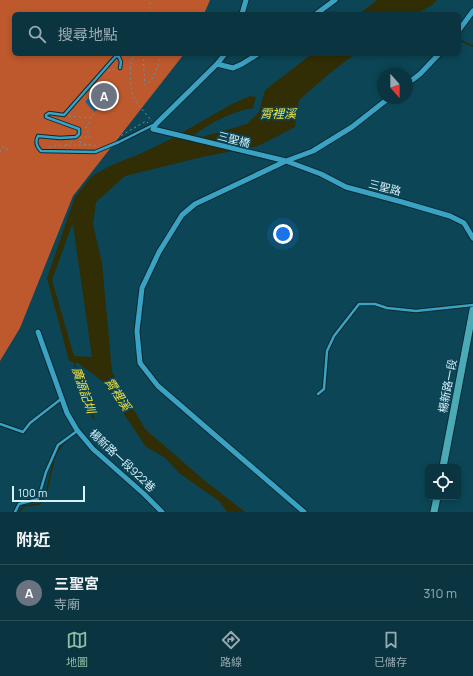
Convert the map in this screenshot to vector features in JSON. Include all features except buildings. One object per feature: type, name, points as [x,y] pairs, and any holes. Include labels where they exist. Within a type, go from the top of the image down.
[{"type":"main road","name":"楊新路一段","points":[[444,464],[473,310]]},
{"type":"main road","points":[[434,512],[436,500]]},
{"type":"street","points":[[243,12],[246,0]]},
{"type":"street","points":[[319,12],[335,0]]},
{"type":"street","points":[[461,27],[473,11]]},
{"type":"street","points":[[152,124],[218,64],[224,56]]},
{"type":"street","points":[[218,64],[233,68],[255,56]]},
{"type":"street","points":[[413,79],[437,56]]},
{"type":"street","points":[[304,512],[158,386],[140,363],[137,332],[142,288],[158,252],[182,215],[195,204],[286,161],[313,151],[352,127],[381,104]]},
{"type":"street","name":"三聖橋","points":[[152,124],[153,129],[286,161]]},
{"type":"street","name":"三聖路","points":[[286,161],[321,174],[346,188],[450,216],[464,223],[473,238]]},
{"type":"street","name":"楊新路一段922巷","points":[[38,332],[61,399],[77,430],[93,448],[162,512]]},
{"type":"lane","points":[[120,68],[121,62],[119,57],[116,56],[64,115],[47,114],[46,116],[79,129],[79,134],[76,137],[60,138],[38,136],[36,141],[37,146],[41,151],[95,152],[119,142],[152,124]]},
{"type":"lane","points":[[318,394],[324,389],[327,351],[334,336],[359,304],[375,304],[387,308],[416,311],[473,305]]},
{"type":"lane","points":[[0,424],[23,432],[30,423],[61,399]]},
{"type":"lane","points":[[15,512],[19,504],[38,499],[46,472],[58,445],[77,430]]},
{"type":"path","points":[[150,12],[149,6],[152,0]]},
{"type":"path","points":[[135,56],[131,61],[132,95],[152,124]]},
{"type":"path","points":[[142,56],[145,85],[148,84],[157,71],[161,56]]},
{"type":"path","points":[[101,72],[116,69],[116,72]]},
{"type":"path","points":[[64,115],[91,118],[96,112]]},
{"type":"path","points":[[114,140],[146,121],[152,124]]},
{"type":"path","points":[[89,122],[86,127],[90,137],[81,137],[80,142],[83,144],[100,146]]},
{"type":"path","points":[[148,123],[152,124]]},
{"type":"path","points":[[41,151],[55,146],[89,145]]},
{"type":"path","points":[[0,152],[2,147],[11,151]]},
{"type":"shaded area","points":[[0,0],[210,0],[205,12],[12,12],[12,56],[182,56],[73,196],[20,328],[0,361]]},
{"type":"water","points":[[377,0],[437,0],[432,5],[420,12],[362,12]]},
{"type":"water","name":"霄裡溪","points":[[309,56],[352,56],[299,100],[295,127],[258,146],[202,157],[125,176],[96,202],[93,224],[102,263],[112,372],[145,429],[204,480],[245,512],[227,512],[219,501],[179,473],[164,457],[146,447],[102,381],[78,363],[69,361],[47,278],[75,197],[92,176],[112,165],[171,139],[230,105],[250,96],[256,97],[253,108],[222,118],[194,135],[202,137],[247,124],[259,112],[265,90]],"holes":[[[72,225],[92,357],[74,356],[52,280]]]},
{"type":"waterway","points":[[461,41],[473,46]]},
{"type":"waterway","name":"廣源記圳","points":[[76,362],[74,362],[83,393],[94,419]]},
{"type":"waterway","name":"廣源記圳","points":[[19,512],[24,506],[40,504],[47,490],[55,455],[65,441]]},
{"type":"place","name":"三聖宮","points":[[104,96]]}]
